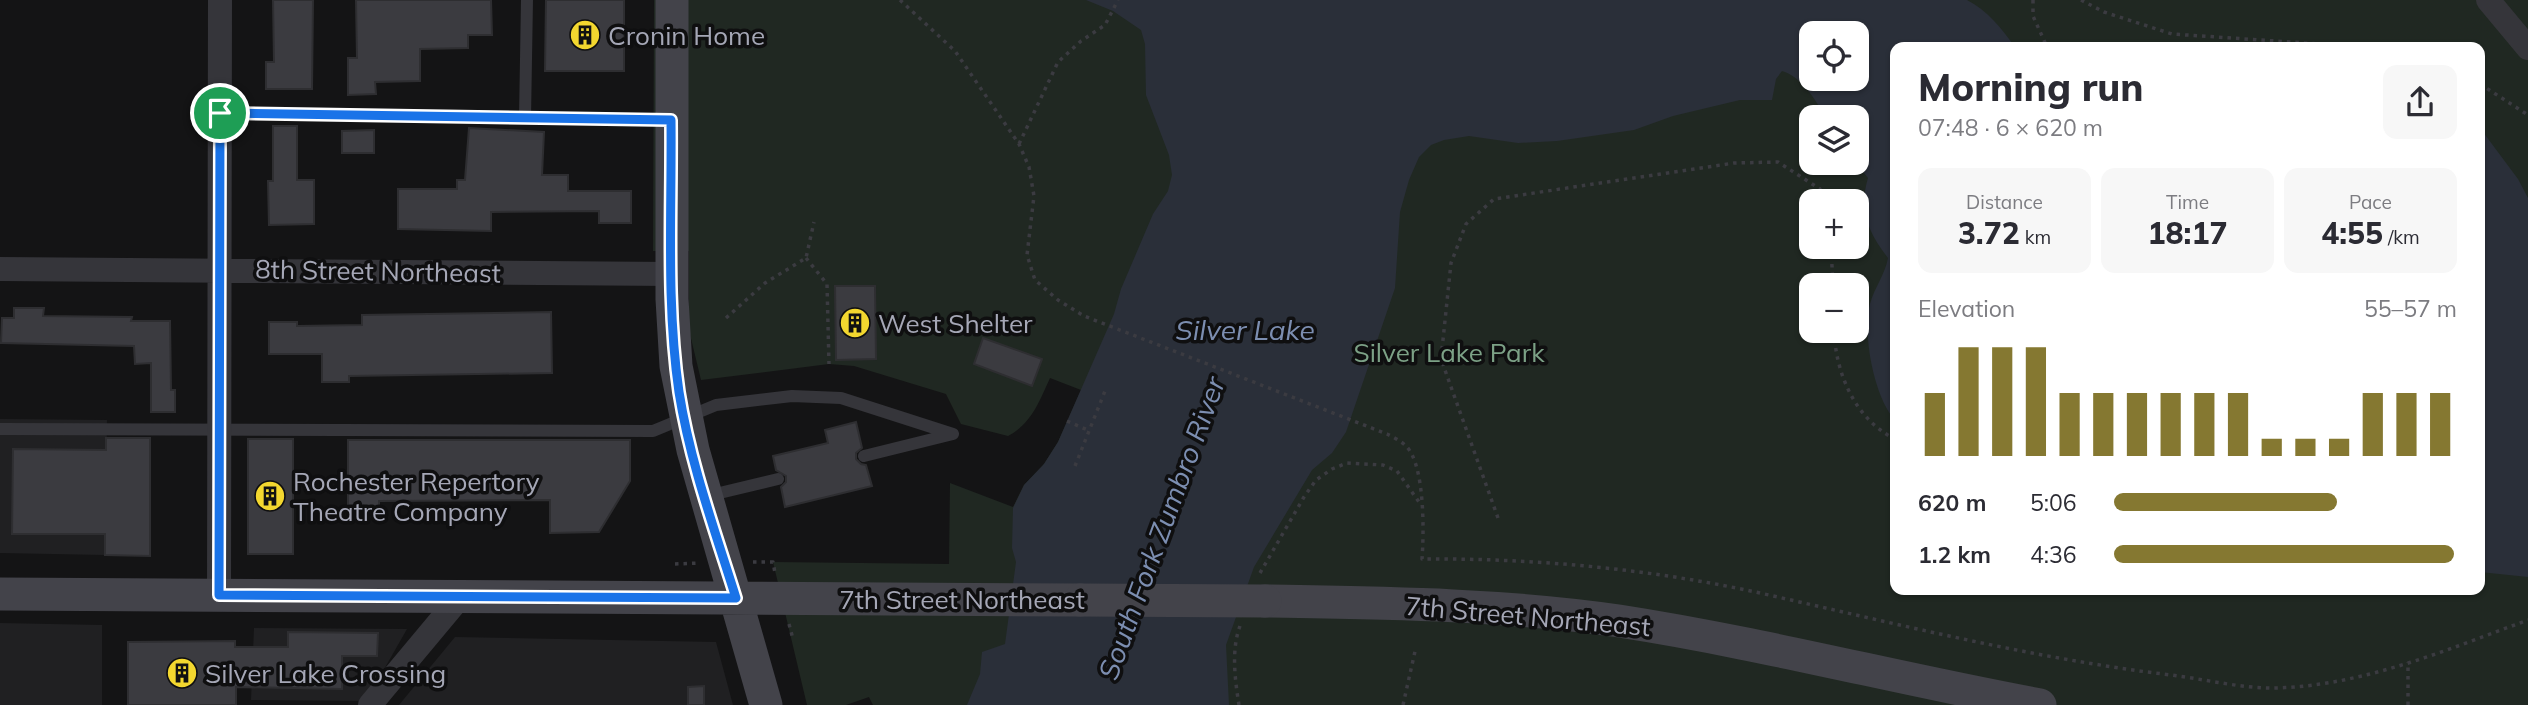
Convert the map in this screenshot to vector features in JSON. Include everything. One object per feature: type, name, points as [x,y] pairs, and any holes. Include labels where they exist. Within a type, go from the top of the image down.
[{"type":"main road","points":[[672,0],[673,341],[685,416],[705,497],[766,705]]},
{"type":"main road","name":"7th Street Northeast","points":[[0,594],[1255,599],[1479,608],[1608,620],[1741,642],[1937,686],[2040,705]]},
{"type":"street","points":[[219,595],[220,0]]},
{"type":"street","points":[[2488,0],[2528,48]]},
{"type":"street","name":"8th Street Northeast","points":[[0,270],[672,274]]},
{"type":"street","points":[[370,705],[461,596]]},
{"type":"lane","points":[[525,118],[527,0]]},
{"type":"lane","points":[[220,113],[671,120]]},
{"type":"lane","points":[[0,429],[653,431],[685,416],[733,401],[792,396],[841,398],[953,434],[864,456]]},
{"type":"lane","points":[[705,497],[778,479]]},
{"type":"path","points":[[900,0],[955,51],[1019,144],[1029,167],[1034,195],[1027,255],[1035,280],[1058,300],[1084,316],[1387,434],[1406,446],[1415,460],[1423,522],[1422,559],[1577,567],[1702,582],[2030,654],[2271,688],[2340,682],[2408,662],[2528,620]]},
{"type":"path","points":[[1019,144],[1058,62],[1081,41],[1105,25],[1118,0]]},
{"type":"path","points":[[2034,0],[2033,16],[2045,42]]},
{"type":"path","points":[[2081,0],[2104,12],[2172,34],[2290,42]]},
{"type":"path","points":[[2485,87],[2528,115]]},
{"type":"path","points":[[1498,518],[1441,359],[1451,263],[1466,224],[1494,199],[1734,163],[1779,162],[1820,189]]},
{"type":"path","points":[[726,318],[765,283],[806,258],[814,222]]},
{"type":"path","points":[[806,258],[827,284],[829,364]]},
{"type":"path","points":[[1836,343],[1845,389],[1879,430],[1890,436]]},
{"type":"path","points":[[1075,466],[1105,391]]},
{"type":"path","points":[[1067,421],[1090,430]]},
{"type":"path","points":[[1239,705],[1236,637],[1304,498],[1316,480],[1347,463],[1383,465],[1397,471],[1420,504]]},
{"type":"path","points":[[1403,705],[1416,647]]},
{"type":"path","points":[[2408,662],[2408,705]]},
{"type":"shaded area","points":[[0,419],[107,420],[105,555],[0,553]]},
{"type":"shaded area","points":[[0,623],[102,625],[102,705],[0,705]]},
{"type":"shaded area","points":[[254,628],[407,629],[366,701],[251,700]]},
{"type":"shaded area","points":[[455,637],[716,642],[733,705],[399,705]]},
{"type":"green space","name":"Silver Lake Park","points":[[654,0],[2528,0],[2528,705],[873,705],[869,697],[846,705],[807,705],[773,562],[949,564],[950,483],[1013,507],[1024,485],[1044,464],[1058,442],[1081,390],[1050,378],[1029,418],[1008,436],[961,424],[946,394],[854,366],[829,364],[701,380],[689,330],[689,251],[653,251]]},
{"type":"water","name":"Silver Lake","points":[[1086,0],[1967,0],[1988,15],[2011,42],[1890,42],[1890,413],[1881,397],[1869,348],[1870,304],[1888,258],[1875,240],[1869,226],[1869,189],[1865,189],[1868,178],[1866,175],[1869,175],[1869,105],[1818,105],[1808,91],[1869,91],[1869,21],[1799,21],[1799,82],[1782,71],[1776,79],[1772,100],[1740,100],[1673,116],[1634,130],[1557,141],[1518,143],[1469,136],[1444,140],[1431,145],[1419,157],[1400,212],[1395,288],[1346,432],[1332,453],[1312,470],[1254,567],[1226,645],[1229,705],[967,705],[980,674],[982,652],[1005,644],[1016,562],[1012,548],[1013,508],[1024,485],[1044,464],[1058,442],[1114,314],[1121,289],[1153,214],[1168,191],[1172,175],[1169,155],[1146,95],[1145,44],[1141,30],[1113,11]]},
{"type":"water","points":[[2485,135],[2518,179],[2528,198],[2528,577],[2485,573]]},
{"type":"building","points":[[273,0],[313,0],[312,89],[266,89],[266,62],[274,62]]},
{"type":"building","points":[[356,0],[491,0],[492,35],[468,35],[468,48],[420,49],[420,81],[375,82],[376,94],[348,95],[348,58],[357,58]]},
{"type":"building","name":"Cronin Home","points":[[546,0],[624,0],[624,71],[545,71]]},
{"type":"building","points":[[273,126],[297,126],[297,180],[314,180],[314,224],[269,225],[268,181],[273,181]]},
{"type":"building","points":[[469,128],[544,132],[542,175],[568,175],[568,191],[631,191],[631,223],[599,223],[599,211],[491,212],[491,231],[398,229],[398,189],[457,189],[457,180],[465,180]]},
{"type":"building","points":[[374,130],[374,153],[342,153],[342,131]]},
{"type":"building","name":"West Shelter","points":[[835,286],[875,286],[876,359],[836,360]]},
{"type":"building","points":[[14,308],[44,308],[43,316],[132,317],[131,321],[170,321],[171,390],[175,390],[175,412],[151,412],[151,363],[135,364],[134,346],[1,343],[2,318],[14,318]]},
{"type":"building","points":[[551,312],[552,373],[349,376],[349,382],[322,382],[322,354],[269,354],[269,322],[297,322],[297,326],[362,325],[362,315]]},
{"type":"building","points":[[983,338],[1042,359],[1032,386],[974,364]]},
{"type":"building","points":[[856,422],[862,448],[856,453],[856,459],[866,465],[872,486],[785,507],[781,487],[786,482],[786,476],[776,470],[773,456],[828,443],[825,430]]},
{"type":"building","points":[[106,438],[150,438],[150,556],[105,555],[105,534],[12,534],[13,449],[106,450]]},
{"type":"building","name":"Rochester Repertory Theatre Company","points":[[248,439],[293,439],[293,554],[248,554]]},
{"type":"building","points":[[348,440],[630,440],[630,481],[599,532],[550,533],[550,500],[379,501],[379,517],[348,517]]},
{"type":"building","points":[[288,632],[378,633],[377,656],[342,656],[342,689],[236,687],[236,705],[128,705],[128,642],[235,641],[235,647],[288,647]]},
{"type":"building","points":[[704,686],[704,705],[688,705],[688,687]]},
{"type":"place","name":"Cronin Home","points":[[585,35]]},
{"type":"place","name":"West Shelter","points":[[855,323]]},
{"type":"place","name":"Rochester Repertory Theatre Company","points":[[270,496]]},
{"type":"place","name":"Silver Lake Crossing","points":[[182,673]]},
{"type":"route","points":[[220,113],[671,120],[672,319],[680,396],[705,497],[736,598],[219,595],[220,113]]},
{"type":"water label","name":"South Fork Zumbro River","points":[[1161,528]]}]
